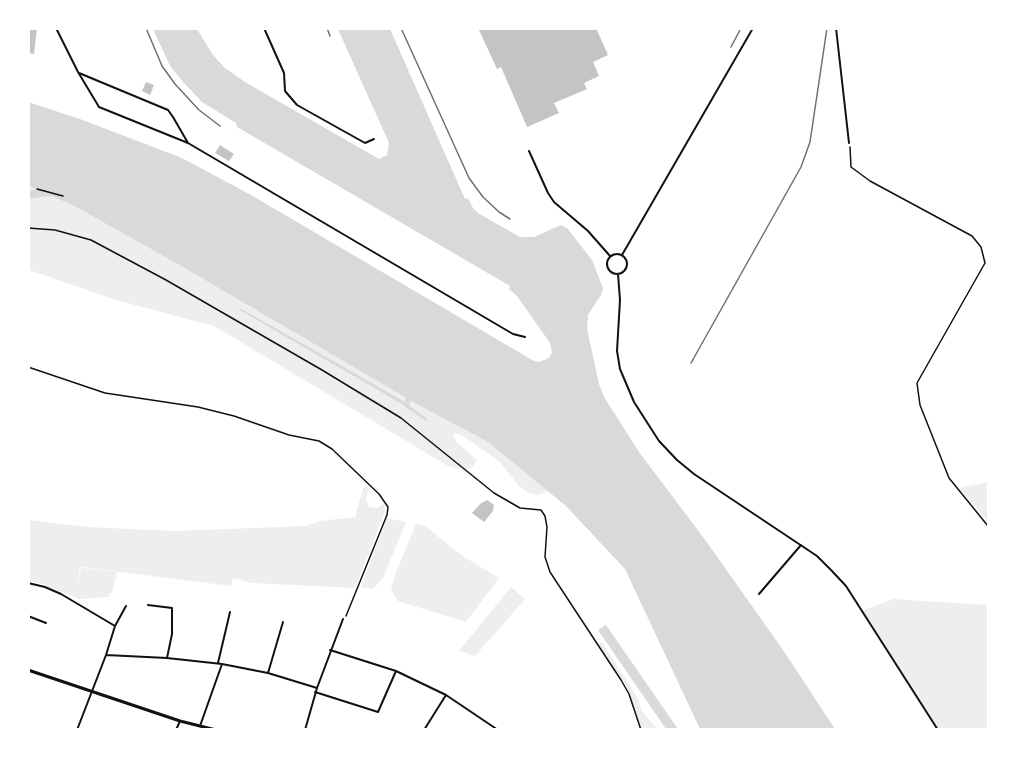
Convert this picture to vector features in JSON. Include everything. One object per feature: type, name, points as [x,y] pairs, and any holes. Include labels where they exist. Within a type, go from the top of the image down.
[{"type":"street","points":[[56,28],[99,107],[188,143],[513,334],[525,337]]},
{"type":"street","points":[[264,28],[284,73],[285,91],[297,105],[365,143],[374,138]]},
{"type":"street","points":[[622,255],[753,28]]},
{"type":"street","points":[[836,28],[849,143]]},
{"type":"street","points":[[78,72],[168,110],[188,143]]},
{"type":"street","points":[[529,151],[554,202],[588,231],[610,256]]},
{"type":"street","points":[[622,255],[627,266],[624,272],[612,273],[607,268],[610,256],[622,255]]},
{"type":"street","points":[[618,274],[619,360],[630,394],[644,419],[668,451],[694,474],[817,556],[846,586],[938,729]]},
{"type":"street","points":[[759,594],[801,545]]},
{"type":"street","points":[[28,583],[61,594],[115,626]]},
{"type":"street","points":[[148,605],[172,608],[172,634],[167,658]]},
{"type":"street","points":[[77,729],[115,626],[126,606]]},
{"type":"street","points":[[200,726],[220,663],[230,612]]},
{"type":"street","points":[[28,616],[46,623]]},
{"type":"street","points":[[305,729],[315,692],[344,619]]},
{"type":"street","points":[[268,673],[283,622]]},
{"type":"street","points":[[330,650],[396,671],[446,695],[498,729]]},
{"type":"street","points":[[106,655],[220,663],[268,673],[317,688]]},
{"type":"street","points":[[28,670],[180,721],[216,729]]},
{"type":"street","points":[[315,692],[378,712],[396,671]]},
{"type":"street","points":[[424,729],[446,695]]},
{"type":"street","points":[[176,729],[180,721]]},
{"type":"path","points":[[849,143],[851,167],[870,181],[972,236],[981,247],[985,262],[917,383],[920,405],[949,478],[988,526]]},
{"type":"path","points":[[37,189],[63,196]]},
{"type":"path","points":[[28,228],[55,230],[91,240],[166,280],[400,418],[494,493],[520,508],[541,510],[547,527],[545,557],[550,572],[621,680],[629,694],[641,729]]},
{"type":"path","points":[[28,367],[105,393],[198,406],[289,435],[319,441],[332,449],[379,494],[388,507],[387,515],[344,619]]},
{"type":"shaded area","points":[[153,29],[197,29],[213,55],[225,68],[245,82],[379,159],[387,155],[389,143],[338,29],[390,29],[465,199],[468,198],[478,213],[520,237],[534,237],[561,225],[567,228],[592,260],[603,288],[588,315],[587,329],[604,397],[639,452],[706,541],[783,650],[835,729],[700,729],[625,569],[566,506],[488,442],[411,401],[409,405],[426,418],[427,422],[400,403],[238,309],[242,309],[405,402],[405,397],[176,263],[76,207],[29,186],[28,102],[182,158],[251,195],[534,361],[539,362],[549,358],[552,352],[550,343],[517,296],[509,289],[510,286],[237,127],[236,123],[202,102],[170,66]]},
{"type":"shaded area","points":[[29,186],[76,207],[406,397],[405,403],[239,309],[400,403],[426,421],[409,404],[411,401],[488,442],[548,491],[538,495],[529,493],[519,486],[500,462],[462,435],[453,433],[456,442],[477,460],[473,467],[465,470],[448,466],[214,326],[116,300],[29,270]]},
{"type":"shaded area","points":[[988,482],[988,522],[959,488]]},
{"type":"shaded area","points":[[364,485],[369,488],[366,499],[369,507],[378,508],[384,503],[385,506],[384,514],[355,588],[252,583],[233,578],[231,586],[80,567],[78,586],[81,568],[117,572],[109,597],[79,599],[29,581],[29,520],[87,527],[174,531],[306,526],[320,521],[355,517]]},
{"type":"shaded area","points":[[387,518],[406,522],[383,578],[373,589],[361,587]]},
{"type":"shaded area","points":[[416,524],[425,526],[461,555],[499,578],[466,622],[398,601],[391,590]]},
{"type":"shaded area","points":[[511,587],[525,599],[475,656],[459,651]]},
{"type":"shaded area","points":[[893,599],[988,605],[988,729],[938,729],[862,611]]},
{"type":"shaded area","points":[[606,625],[678,729],[666,729],[598,630]]},
{"type":"shaded area","points":[[602,642],[637,697],[642,711],[657,729],[642,729],[626,686],[598,645]]},
{"type":"building","points":[[28,28],[37,28],[34,54],[28,53]]},
{"type":"building","points":[[482,28],[596,28],[608,55],[593,62],[599,76],[584,83],[587,89],[554,103],[559,113],[527,127],[501,67],[497,69],[479,30]]},
{"type":"building","points":[[146,82],[154,85],[150,95],[142,91]]},
{"type":"building","points":[[220,145],[234,154],[229,161],[215,153]]},
{"type":"building","points":[[487,500],[494,505],[493,511],[484,522],[472,513]]},
{"type":"waterway","points":[[28,195],[55,191]]},
{"type":"railway","points":[[146,28],[162,66],[175,84],[199,110],[220,126]]},
{"type":"railway","points":[[327,28],[330,36]]},
{"type":"railway","points":[[401,28],[469,178],[483,197],[510,219]]},
{"type":"railway","points":[[731,47],[741,28]]},
{"type":"railway","points":[[691,363],[801,167],[810,142],[827,28]]}]
